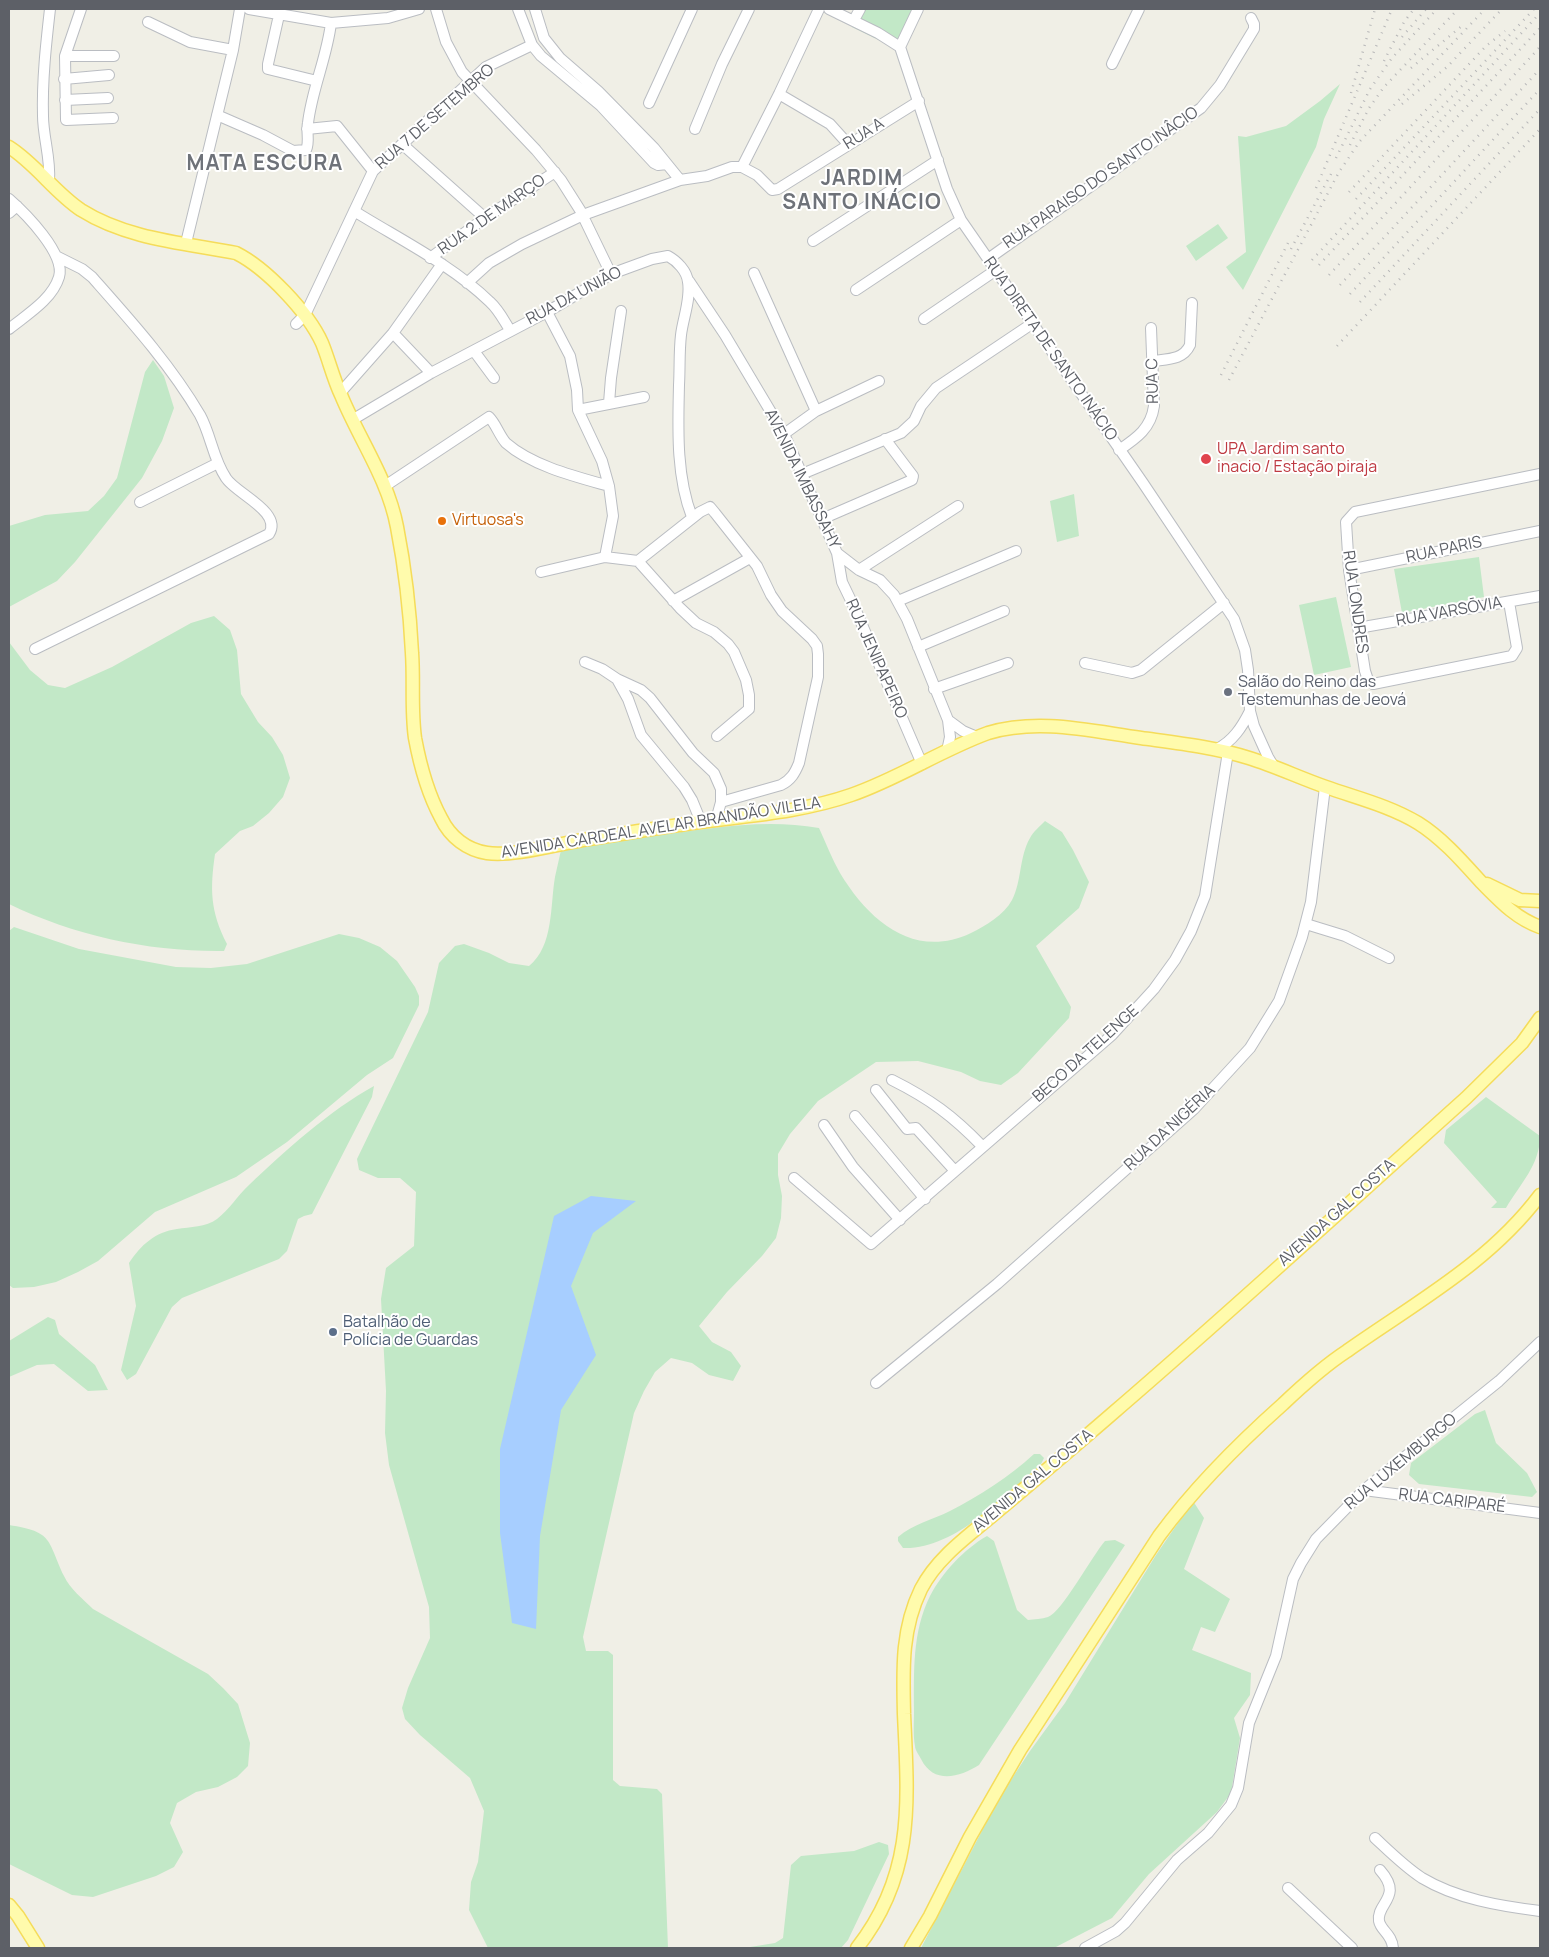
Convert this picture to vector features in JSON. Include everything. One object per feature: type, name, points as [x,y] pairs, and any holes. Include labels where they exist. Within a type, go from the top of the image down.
[{"type":"main road","name":"AVENIDA CARDEAL AVELAR BRANDÃO VILELA","points":[[9,147],[80,209],[115,227],[145,236],[236,254],[249,260],[264,270],[301,320],[321,341],[352,420],[386,486],[397,528],[408,613],[417,744],[435,805],[444,825],[455,838],[478,851],[498,854],[701,822],[786,811],[825,803],[854,794],[977,737],[1006,728],[1048,725],[1223,750],[1274,766],[1393,810],[1417,823],[1440,840],[1482,882],[1492,895],[1510,910],[1540,927]]},
{"type":"main road","name":"AVENIDA CARDEAL AVELAR BRANDÃO VILELA","points":[[1482,882],[1520,900],[1540,901]]},
{"type":"main road","name":"AVENIDA GAL COSTA","points":[[857,1948],[880,1912],[891,1888],[904,1844],[907,1782],[902,1666],[912,1613],[923,1585],[931,1573],[956,1546],[1114,1412],[1495,1071],[1530,1033],[1540,1018]]},
{"type":"main road","name":"AVENIDA GAL COSTA","points":[[1430,1130],[1453,1116],[1483,1091],[1528,1047],[1540,1030]]},
{"type":"main road","points":[[911,1948],[930,1916],[970,1837],[1020,1750],[1159,1536],[1180,1508],[1215,1468],[1299,1389],[1345,1352],[1474,1264],[1501,1240],[1537,1200],[1540,1186]]},
{"type":"main road","points":[[9,1905],[38,1948]]},
{"type":"street","points":[[48,181],[49,166],[43,117],[42,86],[50,9]]},
{"type":"street","points":[[81,9],[65,56],[66,120],[113,118]]},
{"type":"street","points":[[186,243],[233,50],[240,9]]},
{"type":"street","points":[[249,9],[332,23],[419,9]]},
{"type":"street","points":[[436,9],[450,52],[462,72],[555,172],[572,195],[611,274]]},
{"type":"street","points":[[518,9],[532,45],[551,66],[601,106],[651,160],[658,165],[666,164]]},
{"type":"street","points":[[536,9],[544,38],[555,52],[598,91],[654,148],[680,180]]},
{"type":"street","points":[[649,103],[692,9]]},
{"type":"street","points":[[695,128],[722,64],[749,9]]},
{"type":"street","points":[[466,283],[489,263],[522,244],[583,216],[680,180],[707,176],[732,167],[742,166],[779,94],[819,9]]},
{"type":"street","points":[[829,9],[854,20],[900,47],[918,9]]},
{"type":"street","points":[[854,20],[860,9]]},
{"type":"street","points":[[1112,64],[1140,9]]},
{"type":"street","points":[[279,15],[268,69],[317,82]]},
{"type":"street","name":"RUA PARAISO DO SANTO INÂCIO","points":[[988,259],[1201,108],[1220,85],[1254,29],[1251,18]]},
{"type":"street","points":[[148,22],[190,42],[233,50]]},
{"type":"street","points":[[217,115],[293,151],[304,151],[308,146],[307,129],[332,23]]},
{"type":"street","name":"RUA 7 DE SETEMBRO","points":[[301,320],[373,171],[486,67],[532,45]]},
{"type":"street","name":"RUA DIRETA DE SANTO INÁCIO","points":[[900,47],[950,196],[961,220],[1033,322],[1234,619],[1245,650],[1250,711],[1259,739],[1274,766]]},
{"type":"street","points":[[65,56],[114,56]]},
{"type":"street","points":[[64,79],[109,75]]},
{"type":"street","points":[[779,94],[830,124],[848,144]]},
{"type":"street","points":[[65,100],[108,98]]},
{"type":"street","name":"RUA A","points":[[742,166],[757,176],[772,190],[778,189],[919,101]]},
{"type":"street","points":[[307,129],[338,126],[373,171]]},
{"type":"street","points":[[402,144],[485,218]]},
{"type":"street","points":[[814,241],[938,160]]},
{"type":"street","name":"RUA 2 DE MARÇO","points":[[430,258],[485,218],[555,172]]},
{"type":"street","points":[[9,199],[13,210],[47,241],[56,256],[59,268],[59,277],[42,302],[9,329]]},
{"type":"street","points":[[354,211],[442,264],[491,302],[510,330]]},
{"type":"street","points":[[856,290],[961,220]]},
{"type":"street","points":[[35,649],[269,534],[272,530],[272,524],[263,509],[227,480],[218,463],[205,424],[164,362],[92,276],[56,256]]},
{"type":"street","name":"RUA DA UNIÃO","points":[[352,420],[431,373],[547,312],[611,274],[652,259],[668,256],[679,264],[688,280]]},
{"type":"street","name":"RUA 2 DE MARÇO","points":[[340,393],[393,334],[442,264]]},
{"type":"street","points":[[924,319],[996,270]]},
{"type":"street","points":[[754,273],[816,411]]},
{"type":"street","points":[[688,280],[688,296],[681,336],[679,447],[684,485],[692,517]]},
{"type":"street","name":"AVENIDA IMBASSAHY","points":[[688,280],[725,335],[784,434],[837,553],[859,570],[880,580],[888,587],[898,601],[948,720],[950,737],[947,751]]},
{"type":"street","points":[[1153,361],[1178,357],[1187,350],[1190,345],[1192,303]]},
{"type":"street","points":[[610,403],[611,378],[621,311]]},
{"type":"street","points":[[547,312],[570,356],[577,390],[578,410],[602,461],[609,486],[613,516],[605,557]]},
{"type":"street","points":[[802,474],[908,428],[914,421],[926,398],[944,382],[1033,322]]},
{"type":"street","name":"RUA C","points":[[1120,450],[1140,436],[1153,414],[1152,328]]},
{"type":"street","points":[[393,334],[431,373]]},
{"type":"street","points":[[474,351],[494,378]]},
{"type":"street","points":[[784,434],[816,411],[879,381]]},
{"type":"street","points":[[578,410],[644,397]]},
{"type":"street","points":[[386,486],[488,417],[502,438],[510,446],[535,460],[569,474],[609,486]]},
{"type":"street","points":[[822,519],[909,483],[912,480],[912,474],[885,439]]},
{"type":"street","points":[[140,502],[218,463]]},
{"type":"street","name":"RUA LONDRES","points":[[1509,602],[1517,648],[1512,656],[1373,684],[1368,680],[1358,628],[1349,570],[1346,522],[1356,512],[1540,474]]},
{"type":"street","points":[[638,561],[692,517],[710,506],[757,566],[771,595],[782,611],[812,639],[818,654],[818,677],[795,774],[782,785],[721,802]]},
{"type":"street","points":[[859,570],[958,506]]},
{"type":"street","name":"RUA PARIS","points":[[1349,570],[1540,531]]},
{"type":"street","points":[[898,601],[945,579],[1016,551]]},
{"type":"street","name":"RUA JENIPAPEIRO","points":[[837,553],[842,582],[922,764]]},
{"type":"street","points":[[541,572],[605,557],[638,561],[673,601],[696,623],[724,640],[734,652],[742,670],[749,695],[749,709],[717,736]]},
{"type":"street","points":[[673,601],[750,558]]},
{"type":"street","name":"RUA VARSŌVIA","points":[[1358,628],[1540,596]]},
{"type":"street","points":[[1085,663],[1132,673],[1141,670],[1224,603]]},
{"type":"street","points":[[918,647],[1004,611]]},
{"type":"street","points":[[586,662],[640,690],[661,711],[693,753],[714,773],[722,789],[716,820]]},
{"type":"street","points":[[934,689],[1008,663]]},
{"type":"street","points":[[617,679],[628,699],[641,735],[684,787],[692,800],[701,822]]},
{"type":"street","points":[[1223,750],[1250,711]]},
{"type":"street","points":[[948,720],[963,731],[977,737]]},
{"type":"street","name":"BECO DA TELENGE","points":[[794,1178],[871,1244],[1112,1035],[1154,989],[1175,960],[1191,931],[1205,896],[1223,750]]},
{"type":"street","name":"RUA DA NIGÉRIA","points":[[876,1383],[997,1284],[1194,1109],[1250,1048],[1279,1001],[1306,924],[1311,902],[1325,786]]},
{"type":"street","points":[[1306,924],[1346,936],[1389,958]]},
{"type":"street","points":[[892,1080],[932,1102],[982,1146]]},
{"type":"street","points":[[876,1090],[905,1128],[908,1130],[916,1128],[955,1171]]},
{"type":"street","points":[[855,1116],[925,1199]]},
{"type":"street","points":[[824,1125],[853,1167],[900,1220]]},
{"type":"street","name":"RUA LUXEMBURGO","points":[[1085,1948],[1116,1931],[1125,1923],[1177,1860],[1208,1832],[1231,1806],[1238,1788],[1249,1723],[1276,1656],[1293,1579],[1316,1539],[1364,1490],[1499,1381],[1540,1342]]},
{"type":"street","name":"RUA CARIPARÉ","points":[[1364,1490],[1540,1513]]},
{"type":"street","points":[[1375,1838],[1422,1877],[1444,1889],[1467,1898],[1540,1911]]},
{"type":"street","points":[[1380,1870],[1386,1876],[1390,1891],[1389,1898],[1379,1917],[1380,1922],[1392,1939],[1393,1948]]},
{"type":"street","points":[[1288,1888],[1352,1948]]},
{"type":"green space","points":[[863,9],[918,9],[897,49],[852,27]]},
{"type":"green space","points":[[1340,84],[1324,119],[1316,147],[1243,290],[1226,267],[1246,252],[1238,136],[1246,137],[1286,126]]},
{"type":"green space","points":[[1218,224],[1228,238],[1196,261],[1186,246]]},
{"type":"green space","points":[[153,360],[164,376],[174,408],[162,441],[142,478],[75,562],[57,581],[9,607],[9,526],[45,515],[88,511],[104,496],[117,478],[145,372]]},
{"type":"green space","points":[[1074,494],[1079,536],[1057,542],[1050,501]]},
{"type":"green space","points":[[1479,557],[1484,597],[1402,613],[1394,569]]},
{"type":"green space","points":[[1336,597],[1351,667],[1314,675],[1299,605]]},
{"type":"green space","points":[[214,616],[230,630],[237,650],[241,694],[258,722],[272,737],[283,755],[290,778],[283,797],[269,813],[253,826],[240,831],[215,854],[212,878],[213,900],[217,921],[227,944],[224,951],[168,949],[114,940],[60,925],[9,904],[9,642],[30,670],[48,685],[65,688],[112,667],[191,623]]},
{"type":"green space","points":[[1045,821],[1062,832],[1089,882],[1079,908],[1036,946],[1071,1007],[1069,1018],[1018,1073],[1001,1085],[980,1081],[961,1072],[918,1061],[876,1062],[818,1101],[790,1134],[778,1154],[778,1175],[782,1196],[781,1218],[776,1238],[699,1326],[712,1342],[731,1352],[741,1366],[733,1381],[709,1375],[692,1363],[671,1358],[655,1372],[634,1413],[583,1637],[586,1651],[608,1651],[613,1655],[613,1780],[620,1786],[657,1789],[662,1794],[668,1948],[488,1948],[469,1910],[471,1882],[478,1862],[484,1811],[470,1778],[420,1735],[405,1719],[402,1708],[408,1688],[430,1638],[429,1607],[389,1465],[385,1433],[386,1391],[381,1299],[386,1268],[414,1246],[416,1192],[400,1178],[378,1178],[359,1170],[357,1159],[428,1012],[439,963],[455,946],[464,944],[509,963],[529,966],[543,948],[547,936],[555,877],[561,850],[617,840],[756,824],[798,825],[819,828],[840,873],[865,906],[879,920],[895,931],[912,939],[931,942],[950,940],[982,927],[1009,905],[1015,893],[1026,845]]},
{"type":"green space","points":[[14,927],[79,949],[176,967],[211,968],[247,964],[339,934],[359,938],[380,947],[397,961],[415,987],[419,996],[419,1005],[393,1058],[367,1075],[287,1142],[236,1177],[155,1212],[98,1261],[78,1272],[56,1282],[34,1287],[13,1288],[9,1285],[9,931]]},
{"type":"green space","points":[[374,1086],[372,1097],[312,1214],[298,1219],[287,1251],[279,1259],[182,1298],[172,1307],[136,1374],[127,1380],[121,1370],[136,1306],[129,1263],[138,1251],[149,1240],[162,1233],[213,1222],[226,1211],[249,1185],[293,1145],[341,1107]]},
{"type":"green space","points":[[1486,1097],[1540,1136],[1537,1156],[1533,1165],[1506,1208],[1491,1208],[1497,1202],[1444,1143],[1446,1130]]},
{"type":"green space","points":[[48,1317],[55,1320],[59,1334],[95,1365],[108,1390],[88,1391],[54,1364],[37,1365],[9,1377],[9,1341]]},
{"type":"green space","points":[[1485,1410],[1496,1443],[1527,1473],[1537,1492],[1532,1497],[1419,1484],[1409,1475],[1411,1463],[1475,1414]]},
{"type":"green space","points":[[1034,1454],[1040,1454],[1044,1458],[1041,1464],[995,1505],[960,1531],[922,1546],[903,1548],[898,1541],[898,1537],[910,1529],[950,1511],[983,1492]]},
{"type":"green space","points":[[1193,1501],[1204,1518],[1184,1569],[1230,1599],[1215,1632],[1201,1627],[1192,1650],[1251,1673],[1250,1695],[1234,1718],[1240,1738],[1231,1793],[1217,1812],[1149,1874],[1112,1918],[1054,1948],[921,1948],[999,1798],[1065,1703],[1156,1555]]},
{"type":"green space","points":[[9,1525],[34,1531],[47,1540],[67,1581],[77,1594],[93,1609],[208,1674],[238,1704],[250,1743],[248,1766],[237,1777],[218,1787],[196,1792],[177,1803],[170,1823],[183,1852],[174,1867],[156,1876],[93,1897],[72,1895],[9,1864]]},
{"type":"green space","points":[[987,1536],[994,1541],[1017,1610],[1028,1620],[1046,1618],[1054,1613],[1069,1595],[1105,1541],[1115,1540],[1125,1545],[979,1765],[964,1773],[948,1776],[940,1775],[933,1773],[926,1767],[915,1748],[914,1682],[917,1638],[924,1610],[941,1579],[954,1562],[978,1541]]},
{"type":"green space","points":[[879,1842],[888,1845],[889,1854],[848,1940],[841,1948],[744,1948],[775,1943],[783,1938],[791,1865],[801,1856],[854,1851]]},
{"type":"water","points":[[591,1196],[636,1201],[593,1233],[571,1286],[596,1355],[561,1410],[540,1536],[536,1629],[512,1623],[500,1533],[500,1449],[554,1216]]},
{"type":"railway","points":[[1351,93],[1375,9]]},
{"type":"railway","points":[[1316,188],[1392,9]]},
{"type":"railway","points":[[1384,61],[1404,22],[1414,9]]},
{"type":"railway","points":[[1402,37],[1426,9]]},
{"type":"railway","points":[[1336,158],[1370,89],[1392,58],[1437,9]]},
{"type":"railway","points":[[1350,145],[1369,108],[1384,87],[1458,9]]},
{"type":"railway","points":[[1229,380],[1339,172],[1360,141],[1485,9]]},
{"type":"railway","points":[[1402,104],[1447,67],[1502,9]]},
{"type":"railway","points":[[1356,199],[1534,9]]},
{"type":"railway","points":[[1312,260],[1540,13]]},
{"type":"railway","points":[[1411,68],[1463,25]]},
{"type":"railway","points":[[1319,265],[1540,28]]},
{"type":"railway","points":[[1349,192],[1486,46],[1505,31]]},
{"type":"railway","points":[[1329,275],[1540,47]]},
{"type":"railway","points":[[1340,285],[1540,69]]},
{"type":"railway","points":[[1350,294],[1540,89]]},
{"type":"railway","points":[[1360,302],[1540,109]]},
{"type":"railway","points":[[1337,346],[1540,129]]},
{"type":"railway","points":[[1291,249],[1331,174]]},
{"type":"railway","points":[[1221,375],[1290,239]]},
{"type":"place","name":"UPA Jardim santo inacio / Estação piraja","points":[[1206,459]]},
{"type":"place","name":"Virtuosa's","points":[[442,521]]},
{"type":"place","name":"Salão do Reino das Testemunhas de Jeová","points":[[1228,692]]},
{"type":"place","name":"Batalhão de Polícia de Guardas","points":[[333,1332]]},
{"type":"district","name":"MATA ESCURA","points":[[265,164]]},
{"type":"district","name":"JARDIM SANTO INÁCIO","points":[[862,191]]}]
